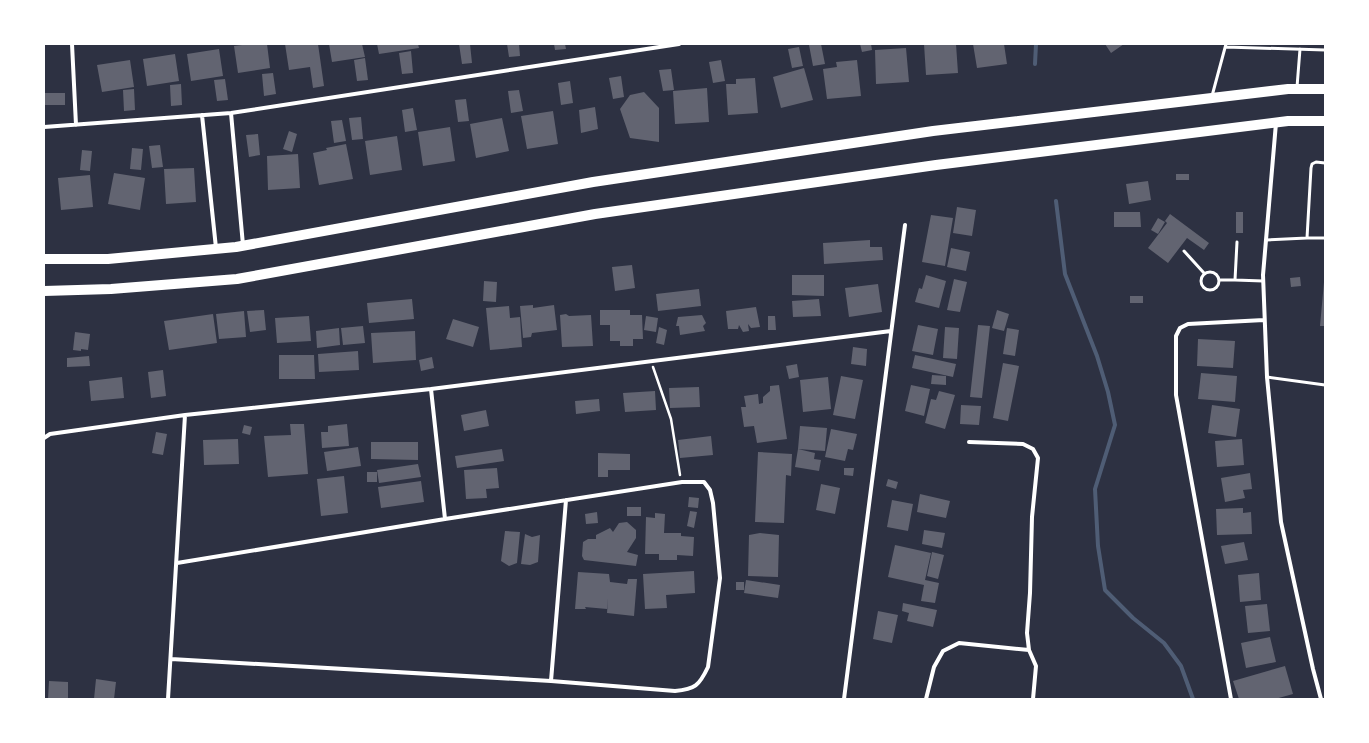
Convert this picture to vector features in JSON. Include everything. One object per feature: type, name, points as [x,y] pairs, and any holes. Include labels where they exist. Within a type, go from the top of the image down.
[{"type":"main road","points":[[44,260],[108,259],[243,246],[593,182],[933,131],[1212,98],[1297,89],[1325,88]]},
{"type":"main road","points":[[44,291],[111,289],[237,279],[595,214],[936,165],[1276,122],[1325,121]]},
{"type":"street","points":[[72,44],[76,126]]},
{"type":"street","points":[[44,127],[76,126],[231,113],[679,44]]},
{"type":"street","points":[[231,113],[243,246]]},
{"type":"street","points":[[202,115],[216,249]]},
{"type":"street","points":[[1276,122],[1263,281],[1267,377],[1281,522],[1321,699]]},
{"type":"street","points":[[844,699],[905,225]]},
{"type":"street","points":[[1231,699],[1176,395],[1176,336],[1180,328],[1188,324],[1264,320]]},
{"type":"street","points":[[44,438],[50,434],[185,415],[431,389],[891,331]]},
{"type":"street","points":[[431,389],[445,519]]},
{"type":"street","points":[[168,699],[185,415]]},
{"type":"street","points":[[969,442],[1023,444],[1033,449],[1038,458],[1032,517],[1030,593],[1027,633],[1029,650],[1036,666],[1033,699]]},
{"type":"street","points":[[171,659],[551,681],[675,691],[690,690],[702,680],[708,667],[720,578],[713,503],[710,490],[704,482],[682,482],[177,563]]},
{"type":"street","points":[[551,681],[566,500]]},
{"type":"street","points":[[926,699],[934,667],[943,651],[959,643],[1029,650]]},
{"type":"lane","points":[[1212,98],[1226,46],[1325,50]]},
{"type":"lane","points":[[1297,89],[1300,49]]},
{"type":"lane","points":[[1307,238],[1311,168],[1312,164],[1325,161]]},
{"type":"lane","points":[[1266,240],[1325,238]]},
{"type":"lane","points":[[1235,280],[1237,242]]},
{"type":"lane","points":[[1184,251],[1204,273]]},
{"type":"lane","points":[[1209,272],[1214,272],[1220,280],[1219,285],[1211,291],[1202,287],[1200,282],[1204,273],[1209,272]]},
{"type":"lane","points":[[1220,280],[1263,281]]},
{"type":"lane","points":[[1267,377],[1325,385]]},
{"type":"path","points":[[651,361],[671,419],[682,482]]},
{"type":"building","points":[[267,44],[270,68],[238,73],[234,46]]},
{"type":"building","points":[[285,44],[318,44],[324,86],[313,88],[310,67],[289,70]]},
{"type":"building","points":[[329,44],[362,44],[365,57],[332,62]]},
{"type":"building","points":[[377,44],[418,44],[419,48],[379,54]]},
{"type":"building","points":[[459,44],[470,44],[472,63],[462,64]]},
{"type":"building","points":[[507,44],[519,44],[520,56],[509,57]]},
{"type":"building","points":[[554,44],[565,44],[566,49],[555,50]]},
{"type":"building","points":[[821,44],[825,64],[813,66],[809,45]]},
{"type":"building","points":[[860,44],[871,44],[872,50],[862,52]]},
{"type":"building","points":[[924,44],[956,44],[958,73],[926,75]]},
{"type":"building","points":[[973,44],[1004,44],[1007,64],[977,68]]},
{"type":"building","points":[[1105,44],[1124,44],[1111,53]]},
{"type":"building","points":[[799,47],[803,66],[792,68],[788,49]]},
{"type":"building","points":[[906,48],[909,82],[876,84],[875,50]]},
{"type":"building","points":[[219,49],[223,76],[191,81],[187,54]]},
{"type":"building","points":[[411,51],[413,73],[402,74],[399,53]]},
{"type":"building","points":[[175,54],[179,81],[147,86],[143,59]]},
{"type":"building","points":[[365,58],[368,80],[357,81],[354,60]]},
{"type":"building","points":[[130,60],[134,87],[102,92],[97,65]]},
{"type":"building","points":[[721,60],[725,81],[713,83],[709,62]]},
{"type":"building","points":[[857,60],[861,96],[827,99],[823,69],[837,67],[836,62]]},
{"type":"building","points":[[804,68],[813,100],[781,108],[773,77]]},
{"type":"building","points":[[671,69],[674,90],[663,91],[659,70]]},
{"type":"building","points":[[273,73],[276,94],[264,96],[262,74]]},
{"type":"building","points":[[621,76],[624,97],[613,99],[609,78]]},
{"type":"building","points":[[755,78],[758,113],[728,115],[726,84],[736,84],[736,79]]},
{"type":"building","points":[[225,79],[228,100],[217,101],[214,80]]},
{"type":"building","points":[[570,81],[573,103],[561,105],[558,83]]},
{"type":"building","points":[[181,84],[182,105],[171,106],[170,85]]},
{"type":"building","points":[[707,88],[709,122],[675,124],[673,91]]},
{"type":"building","points":[[134,89],[135,110],[124,111],[123,90]]},
{"type":"building","points":[[519,90],[523,111],[511,113],[508,91]]},
{"type":"building","points":[[644,92],[659,108],[659,142],[630,138],[620,109],[630,95]]},
{"type":"building","points":[[44,93],[65,93],[65,105],[44,105]]},
{"type":"building","points":[[466,99],[469,121],[458,122],[455,100]]},
{"type":"building","points":[[595,107],[598,129],[581,133],[579,110]]},
{"type":"building","points":[[413,108],[417,130],[405,132],[402,110]]},
{"type":"building","points":[[553,111],[558,144],[527,149],[521,116]]},
{"type":"building","points":[[361,117],[363,139],[352,140],[349,118]]},
{"type":"building","points":[[502,118],[509,151],[476,158],[470,124]]},
{"type":"building","points":[[342,120],[346,141],[334,143],[331,121]]},
{"type":"building","points":[[450,127],[455,161],[423,166],[418,132]]},
{"type":"building","points":[[289,131],[297,134],[292,152],[283,149]]},
{"type":"building","points":[[258,134],[260,155],[249,157],[246,135]]},
{"type":"building","points":[[397,136],[402,170],[370,175],[365,141]]},
{"type":"building","points":[[346,144],[353,179],[319,185],[313,153],[327,150],[326,148]]},
{"type":"building","points":[[160,145],[163,167],[152,168],[149,146]]},
{"type":"building","points":[[132,148],[143,149],[141,170],[130,169]]},
{"type":"building","points":[[82,150],[92,151],[90,171],[80,170]]},
{"type":"building","points":[[298,154],[300,188],[268,190],[267,156]]},
{"type":"building","points":[[194,168],[196,202],[166,204],[164,169]]},
{"type":"building","points":[[114,173],[145,178],[140,210],[108,204]]},
{"type":"building","points":[[1176,174],[1189,174],[1189,180],[1176,180]]},
{"type":"building","points":[[90,175],[93,207],[61,210],[58,178]]},
{"type":"building","points":[[1148,181],[1151,200],[1129,204],[1126,184]]},
{"type":"building","points":[[957,207],[976,210],[972,236],[953,233]]},
{"type":"building","points":[[1114,212],[1140,212],[1141,227],[1114,227]]},
{"type":"building","points":[[1236,212],[1243,212],[1243,233],[1236,233]]},
{"type":"building","points":[[1170,214],[1209,243],[1204,250],[1187,238],[1168,263],[1148,248],[1167,223],[1165,221]]},
{"type":"building","points":[[931,215],[953,218],[945,266],[922,262]]},
{"type":"building","points":[[1158,218],[1165,222],[1158,234],[1151,230]]},
{"type":"building","points":[[870,240],[870,247],[882,247],[883,260],[824,264],[823,243]]},
{"type":"building","points":[[951,248],[970,252],[966,271],[947,267]]},
{"type":"building","points":[[632,265],[635,288],[615,291],[612,267]]},
{"type":"building","points":[[792,275],[824,275],[824,296],[792,295]]},
{"type":"building","points":[[926,275],[946,281],[939,308],[915,302],[919,288],[922,289]]},
{"type":"building","points":[[1300,277],[1301,286],[1291,287],[1290,278]]},
{"type":"building","points":[[954,279],[967,282],[960,312],[947,310]]},
{"type":"building","points":[[484,281],[497,282],[496,302],[483,301]]},
{"type":"building","points":[[1324,282],[1325,326],[1320,326]]},
{"type":"building","points":[[878,284],[882,312],[849,317],[845,288]]},
{"type":"building","points":[[699,289],[701,306],[658,311],[656,294]]},
{"type":"building","points":[[1130,296],[1143,296],[1143,303],[1130,303]]},
{"type":"building","points":[[412,299],[414,319],[369,323],[367,303]]},
{"type":"building","points":[[819,299],[821,316],[793,317],[792,301]]},
{"type":"building","points":[[533,305],[533,308],[554,305],[557,330],[532,333],[531,337],[523,338],[520,306]]},
{"type":"building","points":[[509,306],[510,318],[520,317],[522,347],[490,350],[486,308]]},
{"type":"building","points":[[756,307],[760,327],[751,328],[748,324],[749,331],[743,332],[739,325],[738,329],[728,329],[726,311]]},
{"type":"building","points":[[264,310],[266,330],[250,332],[247,311]]},
{"type":"building","points":[[600,310],[630,310],[630,315],[642,315],[643,339],[633,339],[633,346],[620,346],[620,341],[610,341],[610,325],[600,325]]},
{"type":"building","points":[[997,310],[1009,314],[1004,331],[992,328]]},
{"type":"building","points":[[244,311],[246,337],[219,339],[216,314]]},
{"type":"building","points":[[213,314],[217,343],[169,350],[164,321]]},
{"type":"building","points":[[566,314],[569,316],[591,315],[593,346],[562,347],[560,315]]},
{"type":"building","points":[[702,315],[706,323],[703,326],[705,331],[680,335],[679,326],[676,326],[678,317]]},
{"type":"building","points":[[309,316],[311,341],[277,343],[275,318]]},
{"type":"building","points":[[646,316],[658,318],[656,332],[644,330]]},
{"type":"building","points":[[768,316],[775,316],[776,330],[768,330]]},
{"type":"building","points":[[453,319],[479,327],[473,347],[446,339]]},
{"type":"building","points":[[918,325],[938,329],[933,355],[912,351]]},
{"type":"building","points":[[978,325],[990,326],[982,398],[970,397]]},
{"type":"building","points":[[363,326],[365,343],[343,345],[341,328]]},
{"type":"building","points":[[659,327],[667,330],[664,345],[656,343]]},
{"type":"building","points":[[945,327],[959,328],[957,359],[943,358]]},
{"type":"building","points":[[339,328],[340,345],[317,348],[316,331]]},
{"type":"building","points":[[1007,328],[1019,330],[1015,356],[1003,354]]},
{"type":"building","points":[[415,331],[416,360],[373,363],[371,333]]},
{"type":"building","points":[[75,332],[90,334],[88,350],[73,350]]},
{"type":"building","points":[[1198,339],[1235,341],[1233,368],[1197,366]]},
{"type":"building","points":[[853,347],[867,349],[866,366],[851,364]]},
{"type":"building","points":[[358,351],[359,370],[319,372],[318,354]]},
{"type":"building","points":[[279,355],[314,355],[315,379],[279,379]]},
{"type":"building","points":[[915,355],[956,364],[953,377],[912,368]]},
{"type":"building","points":[[89,356],[90,366],[67,367],[67,358]]},
{"type":"building","points":[[432,357],[434,368],[421,371],[419,360]]},
{"type":"building","points":[[1003,363],[1019,366],[1008,421],[993,418]]},
{"type":"building","points":[[797,364],[799,377],[789,379],[786,366]]},
{"type":"building","points":[[163,370],[166,396],[151,398],[148,372]]},
{"type":"building","points":[[1201,373],[1237,376],[1235,402],[1198,399]]},
{"type":"building","points":[[932,375],[946,376],[946,385],[931,384]]},
{"type":"building","points":[[841,376],[863,380],[855,419],[833,415]]},
{"type":"building","points":[[122,377],[124,398],[91,401],[89,381]]},
{"type":"building","points":[[828,377],[831,409],[803,412],[800,380]]},
{"type":"building","points":[[779,385],[787,439],[757,443],[754,426],[744,427],[741,407],[746,407],[744,396],[758,394],[759,404],[763,403],[763,397],[770,391],[770,386]]},
{"type":"building","points":[[911,385],[930,389],[924,416],[905,411]]},
{"type":"building","points":[[699,387],[700,407],[670,408],[669,388]]},
{"type":"building","points":[[655,391],[656,410],[625,412],[623,393]]},
{"type":"building","points":[[939,391],[955,395],[945,429],[925,423],[931,399],[936,400]]},
{"type":"building","points":[[599,399],[600,411],[576,414],[575,401]]},
{"type":"building","points":[[961,405],[981,406],[979,425],[960,424]]},
{"type":"building","points":[[1212,405],[1240,409],[1236,437],[1208,433]]},
{"type":"building","points":[[486,410],[489,426],[464,431],[461,415]]},
{"type":"building","points":[[290,424],[304,424],[308,474],[268,477],[264,436],[291,435]]},
{"type":"building","points":[[347,424],[349,446],[322,448],[321,432],[328,432],[328,426]]},
{"type":"building","points":[[244,425],[252,427],[250,435],[242,433]]},
{"type":"building","points":[[800,426],[827,428],[825,451],[798,449]]},
{"type":"building","points":[[831,429],[857,434],[853,450],[848,449],[845,461],[825,457]]},
{"type":"building","points":[[156,432],[167,434],[163,455],[152,453]]},
{"type":"building","points":[[711,436],[713,455],[680,458],[678,440]]},
{"type":"building","points":[[238,439],[239,464],[204,465],[203,440]]},
{"type":"building","points":[[1242,439],[1244,465],[1217,467],[1215,441]]},
{"type":"building","points":[[371,442],[418,442],[418,460],[371,459]]},
{"type":"building","points":[[358,447],[361,466],[327,471],[324,452]]},
{"type":"building","points":[[502,449],[504,461],[457,468],[455,456]]},
{"type":"building","points":[[798,449],[815,453],[814,459],[821,460],[819,471],[795,467]]},
{"type":"building","points":[[758,452],[792,454],[791,476],[786,475],[784,523],[755,522]]},
{"type":"building","points":[[598,453],[630,454],[630,470],[608,470],[608,477],[598,477]]},
{"type":"building","points":[[418,464],[421,477],[379,483],[377,470]]},
{"type":"building","points":[[497,468],[499,488],[486,489],[487,498],[466,499],[464,470]]},
{"type":"building","points":[[844,468],[854,468],[853,476],[844,475]]},
{"type":"building","points":[[367,472],[377,472],[377,482],[367,482]]},
{"type":"building","points":[[1250,473],[1252,489],[1243,490],[1245,498],[1225,502],[1221,478]]},
{"type":"building","points":[[344,476],[348,513],[321,516],[317,479]]},
{"type":"building","points":[[888,479],[898,482],[896,489],[886,486]]},
{"type":"building","points":[[421,481],[424,502],[381,508],[378,487]]},
{"type":"building","points":[[821,484],[840,488],[835,514],[816,510]]},
{"type":"building","points":[[920,494],[950,501],[946,518],[917,512]]},
{"type":"building","points":[[689,497],[699,498],[698,508],[688,507]]},
{"type":"building","points":[[892,500],[913,504],[908,531],[887,527]]},
{"type":"building","points":[[627,507],[641,507],[641,516],[627,516]]},
{"type":"building","points":[[1243,508],[1243,513],[1251,512],[1252,534],[1217,535],[1216,509]]},
{"type":"building","points":[[690,511],[697,512],[694,528],[687,526]]},
{"type":"building","points":[[597,512],[598,523],[586,524],[585,514]]},
{"type":"building","points":[[655,513],[665,514],[664,533],[681,533],[681,536],[694,537],[693,556],[677,555],[677,560],[659,560],[659,554],[645,554],[646,517],[655,518]]},
{"type":"building","points":[[627,522],[636,530],[636,538],[627,552],[638,555],[636,566],[584,560],[582,556],[583,542],[588,539],[596,539],[596,535],[610,528],[613,532],[619,523]]},
{"type":"building","points":[[924,530],[945,533],[942,548],[922,544]]},
{"type":"building","points":[[505,531],[520,532],[517,563],[509,566],[501,561]]},
{"type":"building","points":[[760,533],[779,535],[778,577],[748,576],[749,535]]},
{"type":"building","points":[[525,534],[532,537],[540,535],[538,562],[530,565],[521,564]]},
{"type":"building","points":[[1244,542],[1248,560],[1225,564],[1221,546]]},
{"type":"building","points":[[895,545],[931,553],[925,580],[939,583],[935,603],[921,601],[924,585],[888,577]]},
{"type":"building","points":[[932,552],[944,555],[938,579],[927,576]]},
{"type":"building","points":[[694,571],[695,593],[666,595],[667,608],[645,609],[643,574]]},
{"type":"building","points":[[578,572],[609,574],[610,582],[627,584],[628,579],[637,579],[634,616],[607,613],[608,598],[607,609],[585,607],[586,609],[575,609]]},
{"type":"building","points":[[1259,573],[1261,600],[1240,602],[1238,575]]},
{"type":"building","points":[[746,580],[780,585],[778,598],[744,593]]},
{"type":"building","points":[[736,582],[744,582],[744,590],[736,590]]},
{"type":"building","points":[[903,603],[937,610],[933,627],[907,621],[909,613],[902,611]]},
{"type":"building","points":[[1267,604],[1270,631],[1248,633],[1245,606]]},
{"type":"building","points":[[878,611],[898,615],[892,643],[873,639]]},
{"type":"building","points":[[1270,637],[1276,662],[1246,668],[1241,643]]},
{"type":"building","points":[[1285,666],[1293,694],[1275,699],[1239,699],[1233,681]]},
{"type":"building","points":[[96,679],[116,682],[114,699],[94,699]]},
{"type":"building","points":[[49,681],[68,682],[68,699],[48,699]]},
{"type":"waterway","points":[[1035,64],[1036,44]]},
{"type":"waterway","points":[[1056,201],[1065,274],[1097,356],[1108,392],[1115,425],[1095,489],[1098,546],[1105,590],[1133,618],[1164,643],[1181,666],[1193,699]]}]
